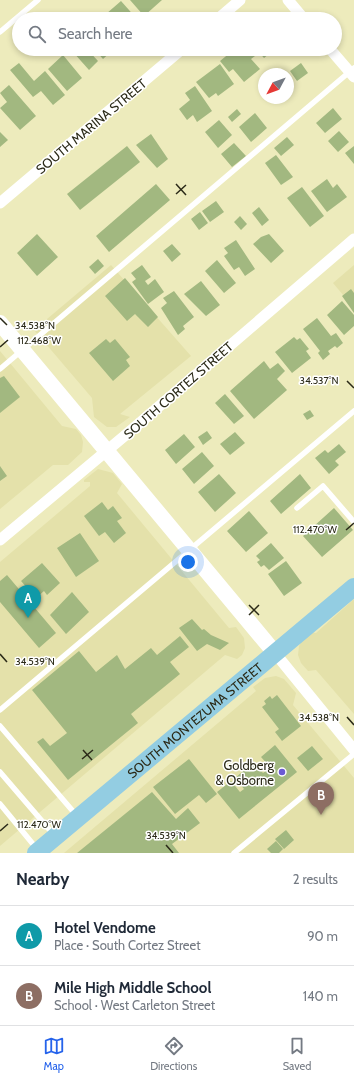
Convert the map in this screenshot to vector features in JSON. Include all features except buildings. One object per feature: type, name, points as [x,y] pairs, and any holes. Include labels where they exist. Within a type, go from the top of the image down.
[{"type":"main road","name":"SOUTH MONTEZUMA STREET","points":[[37,852],[354,587]]},
{"type":"street","points":[[226,12],[240,0]]},
{"type":"street","points":[[288,0],[298,12]]},
{"type":"street","name":"SOUTH MARINA STREET","points":[[0,203],[174,56]]},
{"type":"street","points":[[337,56],[353,72]]},
{"type":"street","name":"SOUTH CORTEZ STREET","points":[[0,540],[354,239]]},
{"type":"street","points":[[0,322],[354,750]]},
{"type":"lane","points":[[24,12],[38,0]]},
{"type":"lane","points":[[0,32],[12,22]]},
{"type":"lane","points":[[0,369],[353,72]]},
{"type":"lane","points":[[0,710],[354,411]]},
{"type":"lane","points":[[297,508],[323,486],[354,522]]},
{"type":"lane","points":[[0,726],[78,817]]},
{"type":"lane","points":[[234,853],[354,754]]},
{"type":"lane","points":[[0,772],[56,837]]},
{"type":"lane","points":[[0,804],[37,852]]},
{"type":"shaded area","points":[[111,265],[191,356],[120,414],[130,417],[116,427],[107,427],[94,417],[92,398],[34,330]]},
{"type":"shaded area","points":[[354,265],[354,308],[333,283]]},
{"type":"shaded area","points":[[0,351],[62,426],[76,429],[81,435],[83,442],[82,452],[68,465],[53,465],[0,509]]},
{"type":"shaded area","points":[[98,469],[113,473],[122,484],[117,493],[229,628],[236,627],[244,638],[245,648],[242,655],[237,659],[225,655],[0,846],[0,562],[90,486],[90,482],[84,482],[84,480]]},
{"type":"shaded area","points":[[354,599],[354,714],[316,670],[308,671],[301,663],[298,655],[299,646],[303,638],[309,632],[316,633]]},
{"type":"shaded area","points":[[276,676],[284,679],[296,693],[293,705],[354,778],[354,853],[64,853],[256,691],[253,687],[265,678]]},
{"type":"place","name":"Hotel Vendome","points":[[28,618]]},
{"type":"place","name":"Goldberg & Osborne","points":[[282,772]]},
{"type":"place","name":"Mile High Middle School","points":[[321,815]]}]
